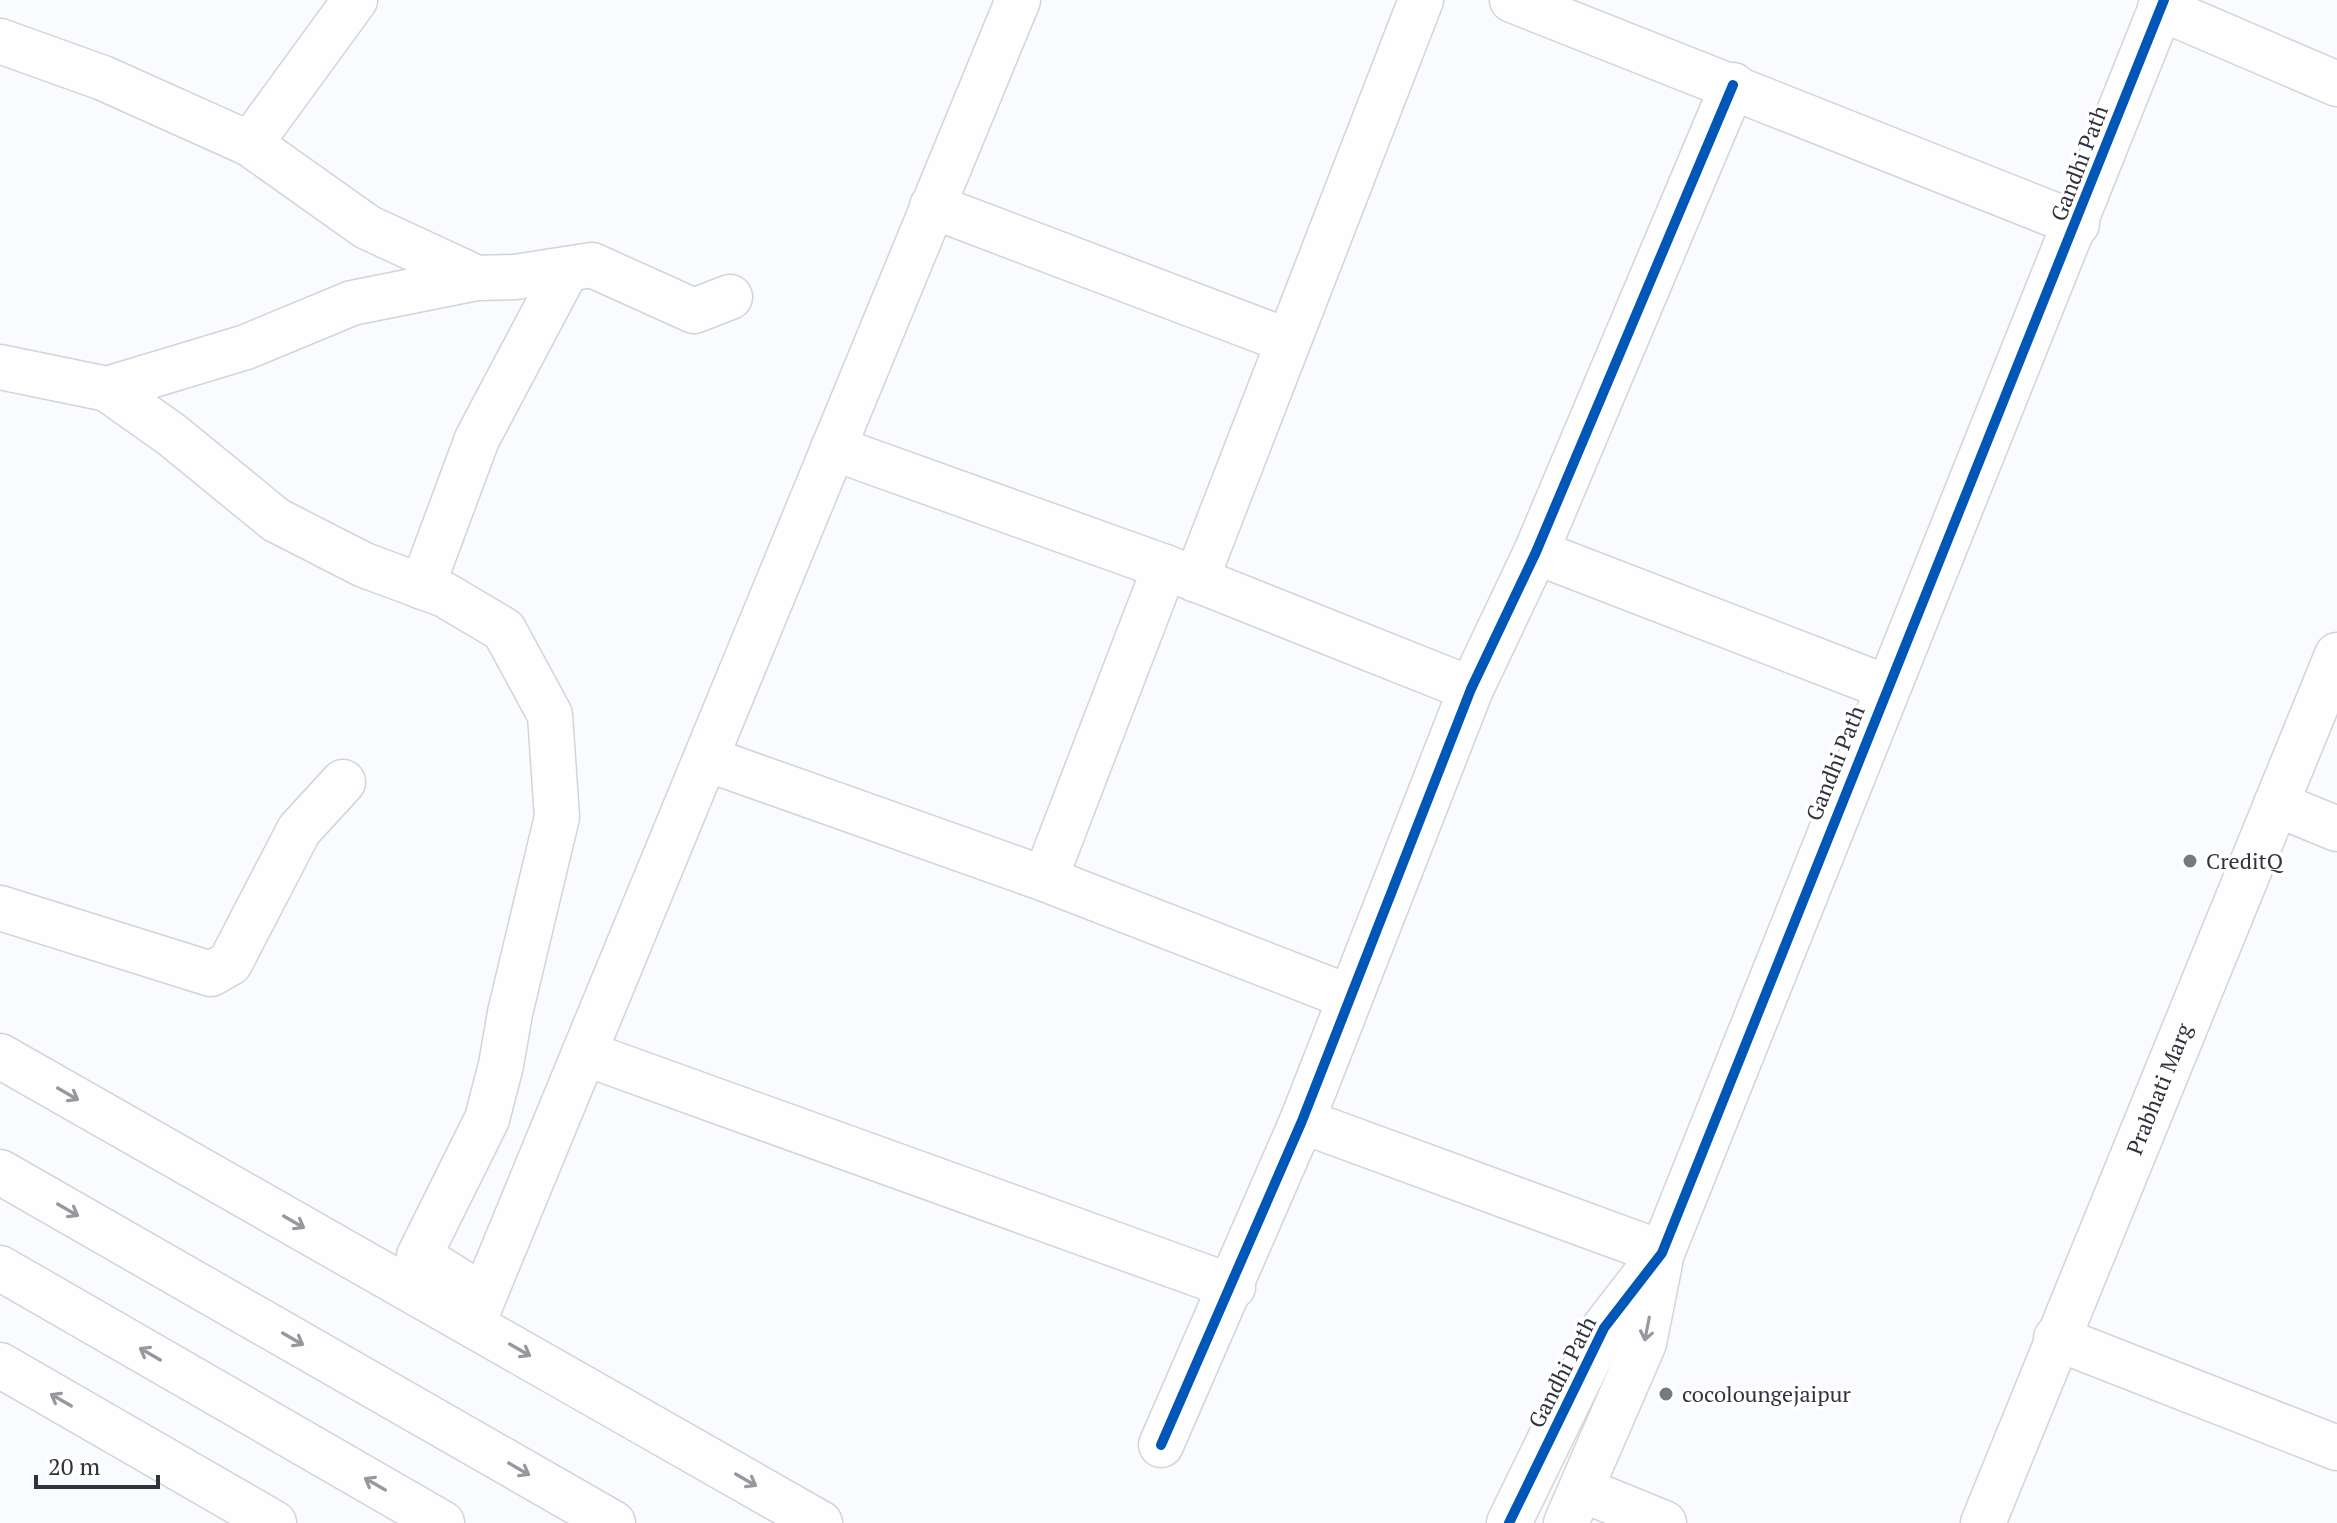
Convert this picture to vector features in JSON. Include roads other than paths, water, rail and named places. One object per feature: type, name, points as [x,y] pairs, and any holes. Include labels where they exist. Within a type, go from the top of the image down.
[{"type":"main road","points":[[250,144],[355,0]]},
{"type":"main road","points":[[478,1310],[1018,0]]},
{"type":"main road","points":[[1045,879],[1180,573],[1288,341],[1421,0]]},
{"type":"main road","points":[[1512,0],[1733,85],[2077,224]]},
{"type":"main road","points":[[2162,4],[2337,84]]},
{"type":"main road","name":"Gandhi Path","points":[[1509,1523],[1604,1328],[1662,1253],[1886,687],[2077,224],[2162,4]]},
{"type":"main road","points":[[0,41],[103,78],[250,144],[367,227],[477,278]]},
{"type":"main road","points":[[1161,1445],[1233,1287],[1302,1121],[1471,689],[1536,552],[1733,85]]},
{"type":"main road","points":[[932,206],[1288,341]]},
{"type":"main road","points":[[107,389],[246,347],[352,303],[477,278],[515,277],[592,265],[694,311],[730,297]]},
{"type":"main road","points":[[422,587],[477,439],[567,269]]},
{"type":"main road","points":[[0,367],[107,389],[172,435],[276,520],[364,565],[445,595],[504,630],[550,715],[557,817],[510,1013],[501,1065],[487,1119],[419,1256],[478,1310]]},
{"type":"main road","points":[[833,448],[1180,573],[1471,689]]},
{"type":"main road","points":[[1536,552],[1886,687]]},
{"type":"main road","name":"Prabhati Marg","points":[[1983,1523],[2337,655]]},
{"type":"main road","points":[[707,759],[1045,879],[1349,997]]},
{"type":"main road","points":[[0,908],[211,974],[230,963],[299,830],[343,782]]},
{"type":"main road","points":[[2276,804],[2337,829]]},
{"type":"main road","points":[[584,1053],[1233,1287]]},
{"type":"main road","points":[[0,1056],[478,1310],[820,1523]]},
{"type":"main road","points":[[1302,1121],[1662,1253],[1644,1343],[1575,1507],[1664,1523]]},
{"type":"main road","points":[[0,1172],[613,1523]]},
{"type":"main road","points":[[0,1268],[442,1523]]},
{"type":"main road","points":[[2056,1338],[2337,1448]]},
{"type":"main road","points":[[0,1365],[274,1523]]},
{"type":"place","name":"CreditQ","points":[[2190,861]]},
{"type":"place","name":"cocoloungejaipur","points":[[1666,1394]]}]
